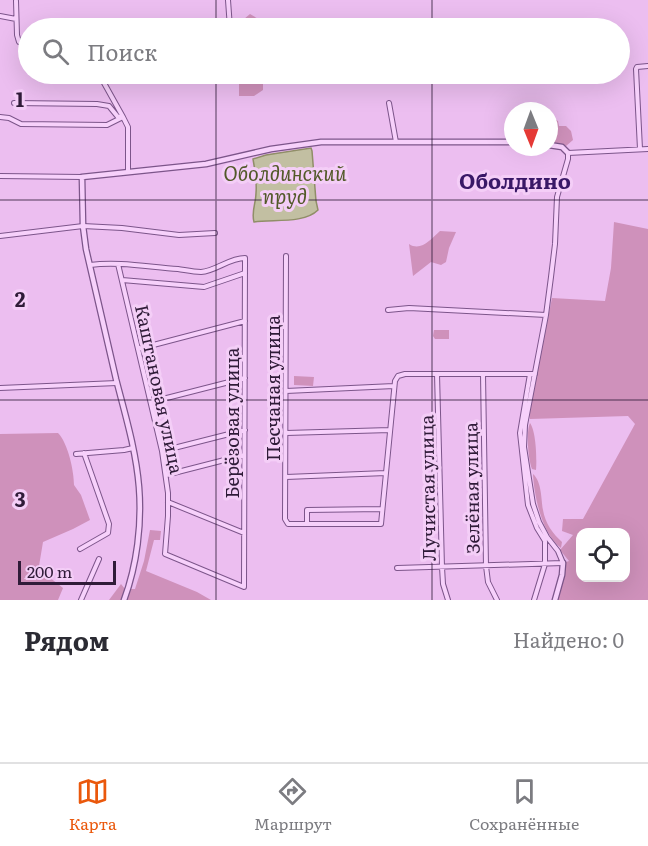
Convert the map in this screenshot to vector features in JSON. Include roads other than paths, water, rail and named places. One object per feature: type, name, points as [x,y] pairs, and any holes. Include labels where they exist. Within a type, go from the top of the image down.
[{"type":"street","points":[[228,0],[229,18]]},
{"type":"street","points":[[16,1],[18,34]]},
{"type":"street","points":[[0,16],[16,19]]},
{"type":"street","points":[[640,149],[636,69],[648,66]]},
{"type":"street","points":[[105,84],[128,127],[128,172]]},
{"type":"street","points":[[14,103],[103,105],[109,106],[118,117],[123,117]]},
{"type":"street","points":[[389,103],[396,142]]},
{"type":"street","points":[[0,117],[9,118],[21,124],[106,125],[123,117]]},
{"type":"street","points":[[0,176],[82,177],[206,164],[271,149],[321,142],[504,142]]},
{"type":"street","points":[[534,600],[545,564],[545,541],[528,505],[520,433],[546,315],[555,244],[557,198],[568,159],[568,153],[562,147],[558,147]]},
{"type":"street","points":[[568,153],[648,148]]},
{"type":"street","points":[[82,177],[86,249],[133,448],[139,487],[140,517],[135,558],[124,600]]},
{"type":"street","points":[[0,236],[83,226],[122,228],[179,236],[215,233]]},
{"type":"street","name":"Песчаная улица","points":[[286,256],[285,519],[288,524],[307,524]]},
{"type":"street","name":"Берёзовая улица","points":[[118,264],[203,272],[245,258],[244,587]]},
{"type":"street","points":[[90,265],[118,264]]},
{"type":"street","name":"Каштановая улица","points":[[118,264],[166,475],[168,502],[165,552],[167,556],[244,587]]},
{"type":"street","points":[[122,280],[204,287],[245,273]]},
{"type":"street","points":[[388,310],[409,308],[546,315]]},
{"type":"street","points":[[138,349],[245,321]]},
{"type":"street","points":[[382,509],[307,510],[307,524],[381,524],[394,386],[398,376],[405,374],[532,374]]},
{"type":"street","name":"Лучистая улица","points":[[437,374],[442,567],[443,584],[448,600]]},
{"type":"street","name":"Зелёная улица","points":[[483,374],[486,566],[488,582],[496,600]]},
{"type":"street","points":[[532,374],[525,425],[525,447],[533,504],[539,522],[563,563],[555,600]]},
{"type":"street","points":[[151,402],[245,378]]},
{"type":"street","points":[[0,388],[117,383]]},
{"type":"street","points":[[286,391],[394,386]]},
{"type":"street","points":[[162,451],[244,430]]},
{"type":"street","points":[[286,433],[390,430]]},
{"type":"street","points":[[76,454],[133,448]]},
{"type":"street","points":[[80,549],[108,533],[108,524],[84,453]]},
{"type":"street","points":[[166,475],[244,455]]},
{"type":"street","points":[[286,477],[386,473]]},
{"type":"street","points":[[168,502],[244,533]]},
{"type":"street","points":[[81,600],[99,560]]},
{"type":"street","points":[[397,568],[563,563]]},
{"type":"water","name":"Оболдинский пруд","points":[[311,148],[318,210],[297,219],[254,222],[256,185],[253,159]]},
{"type":"district","name":"Оболдино","points":[[515,179]]}]
